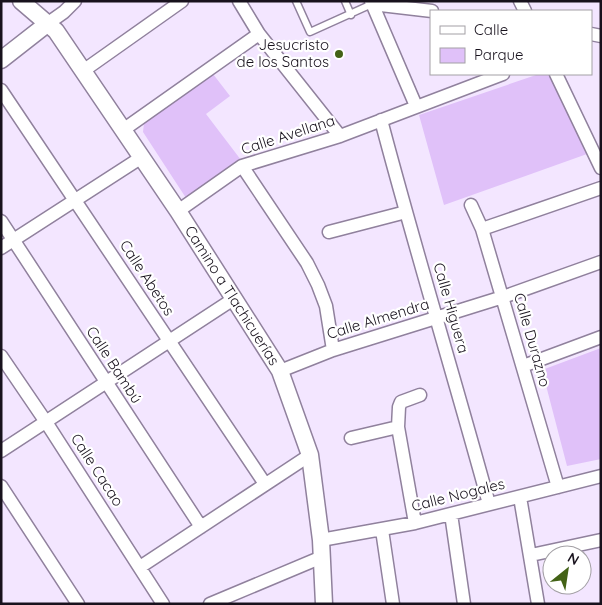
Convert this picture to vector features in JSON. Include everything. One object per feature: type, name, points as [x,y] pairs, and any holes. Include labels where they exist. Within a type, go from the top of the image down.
[{"type":"street","name":"Camino a Tlachicuerías","points":[[21,1],[56,31],[178,211],[280,371],[310,455],[321,540],[324,604]]},
{"type":"street","points":[[1,60],[64,12],[74,1]]},
{"type":"street","points":[[83,71],[182,1]]},
{"type":"street","points":[[239,1],[259,34],[340,136]]},
{"type":"street","points":[[372,3],[430,11]]},
{"type":"street","points":[[372,3],[416,106]]},
{"type":"street","points":[[123,130],[259,34]]},
{"type":"street","name":"Calle Avellana","points":[[178,211],[242,166],[340,136],[500,75]]},
{"type":"street","points":[[556,75],[601,168]]},
{"type":"street","name":"Calle Abetos","points":[[1,90],[168,342],[265,484]]},
{"type":"street","name":"Calle Higuera","points":[[381,120],[489,504]]},
{"type":"street","points":[[1,248],[142,157]]},
{"type":"street","points":[[242,166],[307,263],[318,285],[326,306],[333,350]]},
{"type":"street","points":[[482,229],[601,188]]},
{"type":"street","name":"Calle Durazno","points":[[471,205],[482,229],[503,297],[558,487]]},
{"type":"street","points":[[329,232],[406,212]]},
{"type":"street","name":"Calle Bambú","points":[[1,221],[201,527]]},
{"type":"street","name":"Calle Almendra","points":[[280,371],[333,350],[503,297],[601,262]]},
{"type":"street","points":[[1,451],[235,298]]},
{"type":"street","points":[[523,366],[601,337]]},
{"type":"street","name":"Calle Cacao","points":[[1,356],[46,422],[163,604]]},
{"type":"street","points":[[416,523],[398,427],[401,402],[420,395]]},
{"type":"street","points":[[351,438],[398,427]]},
{"type":"street","points":[[140,567],[310,455]]},
{"type":"street","name":"Calle Nogales","points":[[321,540],[416,523],[601,476]]},
{"type":"street","points":[[1,486],[78,604]]},
{"type":"street","points":[[520,497],[538,604]]},
{"type":"street","points":[[451,514],[464,604]]},
{"type":"street","points":[[382,530],[393,604]]},
{"type":"street","points":[[531,555],[601,540]]},
{"type":"street","points":[[210,604],[322,557]]},
{"type":"lane","points":[[296,1],[310,32],[351,15],[372,3]]},
{"type":"lane","points":[[345,1],[351,15]]},
{"type":"green space","points":[[213,74],[230,96],[206,114],[241,160],[186,198],[143,132],[144,123]]},
{"type":"green space","points":[[536,75],[549,75],[587,154],[444,205],[419,115]]},
{"type":"green space","points":[[601,348],[601,459],[567,466],[542,370]]},
{"type":"place","name":"Jesucristo de los Santos","points":[[339,54]]}]
